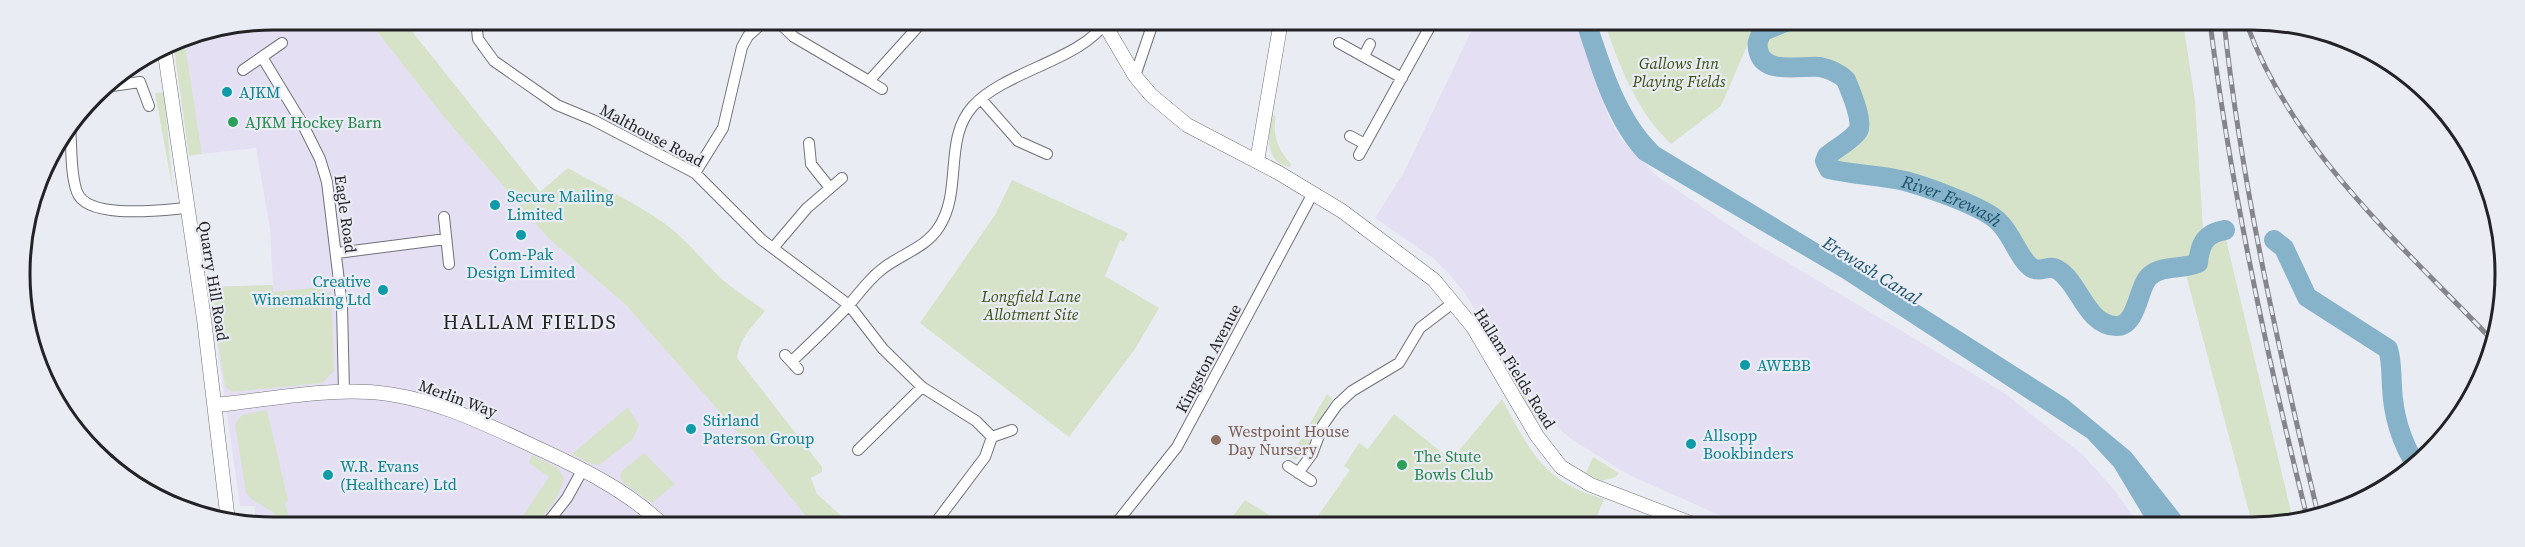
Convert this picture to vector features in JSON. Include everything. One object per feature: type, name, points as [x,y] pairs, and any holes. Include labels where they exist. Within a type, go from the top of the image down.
[{"type":"street","name":"Malthouse Road","points":[[476,30],[483,49],[500,66],[568,112],[593,120],[695,173],[754,234],[849,305],[883,348],[922,387],[976,421],[992,437]]},
{"type":"street","points":[[695,173],[723,128],[742,47],[755,30]]},
{"type":"street","points":[[787,30],[794,37],[882,89]]},
{"type":"street","points":[[869,81],[915,30]]},
{"type":"street","points":[[792,362],[849,305],[879,271],[920,247],[938,229],[950,206],[956,149],[963,120],[981,99],[1074,48],[1095,30]]},
{"type":"street","name":"Hallam Fields Road","points":[[1109,30],[1135,76],[1150,95],[1187,125],[1257,161],[1358,221],[1434,280],[1473,327],[1537,436],[1556,462],[1591,485],[1675,517]]},
{"type":"street","points":[[1135,76],[1151,30]]},
{"type":"street","points":[[1257,161],[1279,30]]},
{"type":"street","points":[[1359,155],[1428,30]]},
{"type":"street","points":[[1339,43],[1402,78]]},
{"type":"street","points":[[243,70],[282,44]]},
{"type":"street","points":[[1364,56],[1370,44]]},
{"type":"street","name":"Quarry Hill Road","points":[[165,55],[216,405],[227,512]]},
{"type":"street","name":"Eagle Road","points":[[262,57],[302,123],[320,159],[327,182],[337,253],[344,339],[344,392]]},
{"type":"street","points":[[119,85],[140,82],[149,106]]},
{"type":"street","points":[[981,99],[1018,141],[1047,154]]},
{"type":"street","points":[[1350,136],[1365,144]]},
{"type":"street","points":[[71,138],[76,190],[84,201],[95,207],[124,211],[186,208]]},
{"type":"street","points":[[808,144],[811,164],[830,188]]},
{"type":"street","points":[[773,248],[797,219],[842,178]]},
{"type":"street","name":"Kingston Avenue","points":[[1121,517],[1177,447],[1312,193]]},
{"type":"street","points":[[444,217],[449,264]]},
{"type":"street","points":[[337,253],[446,239]]},
{"type":"street","points":[[1298,473],[1312,454],[1323,425],[1337,405],[1352,391],[1399,363],[1416,333],[1454,302]]},
{"type":"street","points":[[858,450],[922,387]]},
{"type":"street","name":"Merlin Way","points":[[216,405],[344,392],[385,394],[427,402],[481,422],[583,470],[620,491],[653,517]]},
{"type":"street","points":[[940,517],[985,457],[992,437],[1012,430]]},
{"type":"street","points":[[1288,466],[1311,481]]},
{"type":"street","points":[[552,517],[567,498],[583,470]]},
{"type":"shaded area","points":[[376,30],[444,117],[548,238],[626,305],[739,434],[807,517],[256,516],[254,506],[240,506],[209,287],[273,285],[270,229],[256,148],[202,154],[186,47],[210,38],[242,32]]},
{"type":"shaded area","points":[[1472,30],[1578,30],[1609,118],[1621,139],[1658,177],[1755,243],[2003,392],[2083,455],[2116,492],[2133,517],[1724,517],[1629,475],[1571,439],[1547,418],[1529,394],[1464,292],[1450,275],[1433,258],[1375,218],[1404,172]]},
{"type":"green space","points":[[376,30],[411,30],[540,192],[568,168],[650,213],[671,228],[724,281],[765,311],[744,338],[737,358],[822,467],[822,472],[811,478],[817,494],[843,517],[807,517],[739,434],[626,305],[548,238],[444,117]]},
{"type":"green space","name":"Gallows Inn Playing Fields","points":[[1607,30],[1756,30],[1721,106],[1671,144],[1658,131],[1638,102]]},
{"type":"green space","points":[[1782,30],[2184,30],[2195,101],[2203,228],[2198,236],[2195,260],[2190,264],[2152,267],[2139,287],[2126,317],[2115,322],[2109,320],[2078,289],[2067,264],[2056,259],[2034,263],[2029,259],[2012,227],[1988,208],[1908,179],[1832,164],[1832,156],[1870,128],[1856,104],[1848,74],[1824,64],[1784,63],[1764,56],[1768,40]]},
{"type":"green space","points":[[186,47],[202,154],[189,156],[174,51]]},
{"type":"green space","points":[[164,92],[173,191],[155,93]]},
{"type":"green space","points":[[1272,115],[1276,116],[1277,142],[1291,164],[1290,167],[1276,160],[1272,154],[1269,131]]},
{"type":"green space","name":"Longfield Lane Allotment Site","points":[[1012,180],[1128,233],[1124,242],[1120,240],[1105,276],[1159,308],[1135,349],[1069,437],[920,323],[995,215]]},
{"type":"green space","points":[[2225,235],[2291,513],[2250,517],[2186,275],[2202,265],[2213,237]]},
{"type":"green space","points":[[273,285],[273,292],[323,287],[323,293],[331,292],[334,371],[322,383],[232,392],[225,386],[209,287]]},
{"type":"green space","points":[[1493,348],[1545,417],[1536,420]]},
{"type":"green space","points":[[1327,394],[1332,399],[1316,426],[1305,454],[1294,460],[1291,456]]},
{"type":"green space","points":[[1502,399],[1531,449],[1552,473],[1583,492],[1604,499],[1597,517],[1317,517],[1350,470],[1344,466],[1359,443],[1368,449],[1394,414],[1451,460]]},
{"type":"green space","points":[[628,407],[639,425],[632,440],[599,465],[591,464],[572,454]]},
{"type":"green space","points":[[267,410],[288,500],[285,503],[289,517],[277,517],[249,497],[246,492],[235,424],[242,415]]},
{"type":"green space","points":[[644,453],[675,484],[652,503],[623,483],[620,477],[622,471]]},
{"type":"green space","points":[[532,455],[558,468],[564,478],[556,498],[542,517],[522,517],[549,477],[529,463]]},
{"type":"green space","points":[[1593,457],[1619,473],[1616,477],[1601,481],[1586,473]]},
{"type":"green space","points":[[1245,500],[1272,517],[1232,517]]},
{"type":"water","points":[[1578,30],[1599,30],[1628,104],[1659,147],[1913,301],[2067,399],[2131,452],[2182,517],[2144,517],[2114,467],[2087,438],[1842,278],[1639,159],[1617,128],[1593,76]]},
{"type":"waterway","name":"River Erewash","points":[[1766,30],[1758,44],[1759,53],[1769,64],[1786,68],[1820,67],[1837,73],[1846,80],[1858,114],[1859,127],[1851,138],[1827,156],[1825,161],[1829,169],[1905,181],[1982,210],[2003,227],[2027,264],[2039,270],[2051,268],[2058,270],[2072,284],[2097,319],[2106,324],[2123,325],[2132,315],[2144,285],[2152,274],[2164,269],[2198,263],[2200,250],[2205,240],[2225,230]]},
{"type":"waterway","name":"River Erewash","points":[[2274,240],[2284,248],[2307,297],[2388,349],[2396,417],[2412,457]]},
{"type":"railway","points":[[2211,30],[2228,147],[2251,271],[2306,511]]},
{"type":"railway","points":[[2225,30],[2251,208],[2289,392],[2317,508]]},
{"type":"railway","points":[[2249,30],[2266,69],[2291,113],[2320,154],[2352,194],[2487,335]]},
{"type":"place","name":"AJKM","points":[[227,92]]},
{"type":"place","name":"AJKM Hockey Barn","points":[[233,122]]},
{"type":"place","name":"Secure Mailing Limited","points":[[495,205]]},
{"type":"place","name":"Com-Pak Design Limited","points":[[521,235]]},
{"type":"place","name":"Creative Winemaking Ltd","points":[[383,290]]},
{"type":"place","name":"AWEBB","points":[[1745,365]]},
{"type":"place","name":"Stirland Paterson Group","points":[[691,429]]},
{"type":"place","name":"Westpoint House Day Nursery","points":[[1216,440]]},
{"type":"place","name":"Allsopp Bookbinders","points":[[1691,444]]},
{"type":"place","name":"The Stute Bowls Club","points":[[1402,465]]},
{"type":"place","name":"W.R. Evans (Healthcare) Ltd","points":[[328,475]]},
{"type":"district","name":"HALLAM FIELDS","points":[[530,322]]},
{"type":"water label","name":"Erewash Canal","points":[[1872,270]]}]
